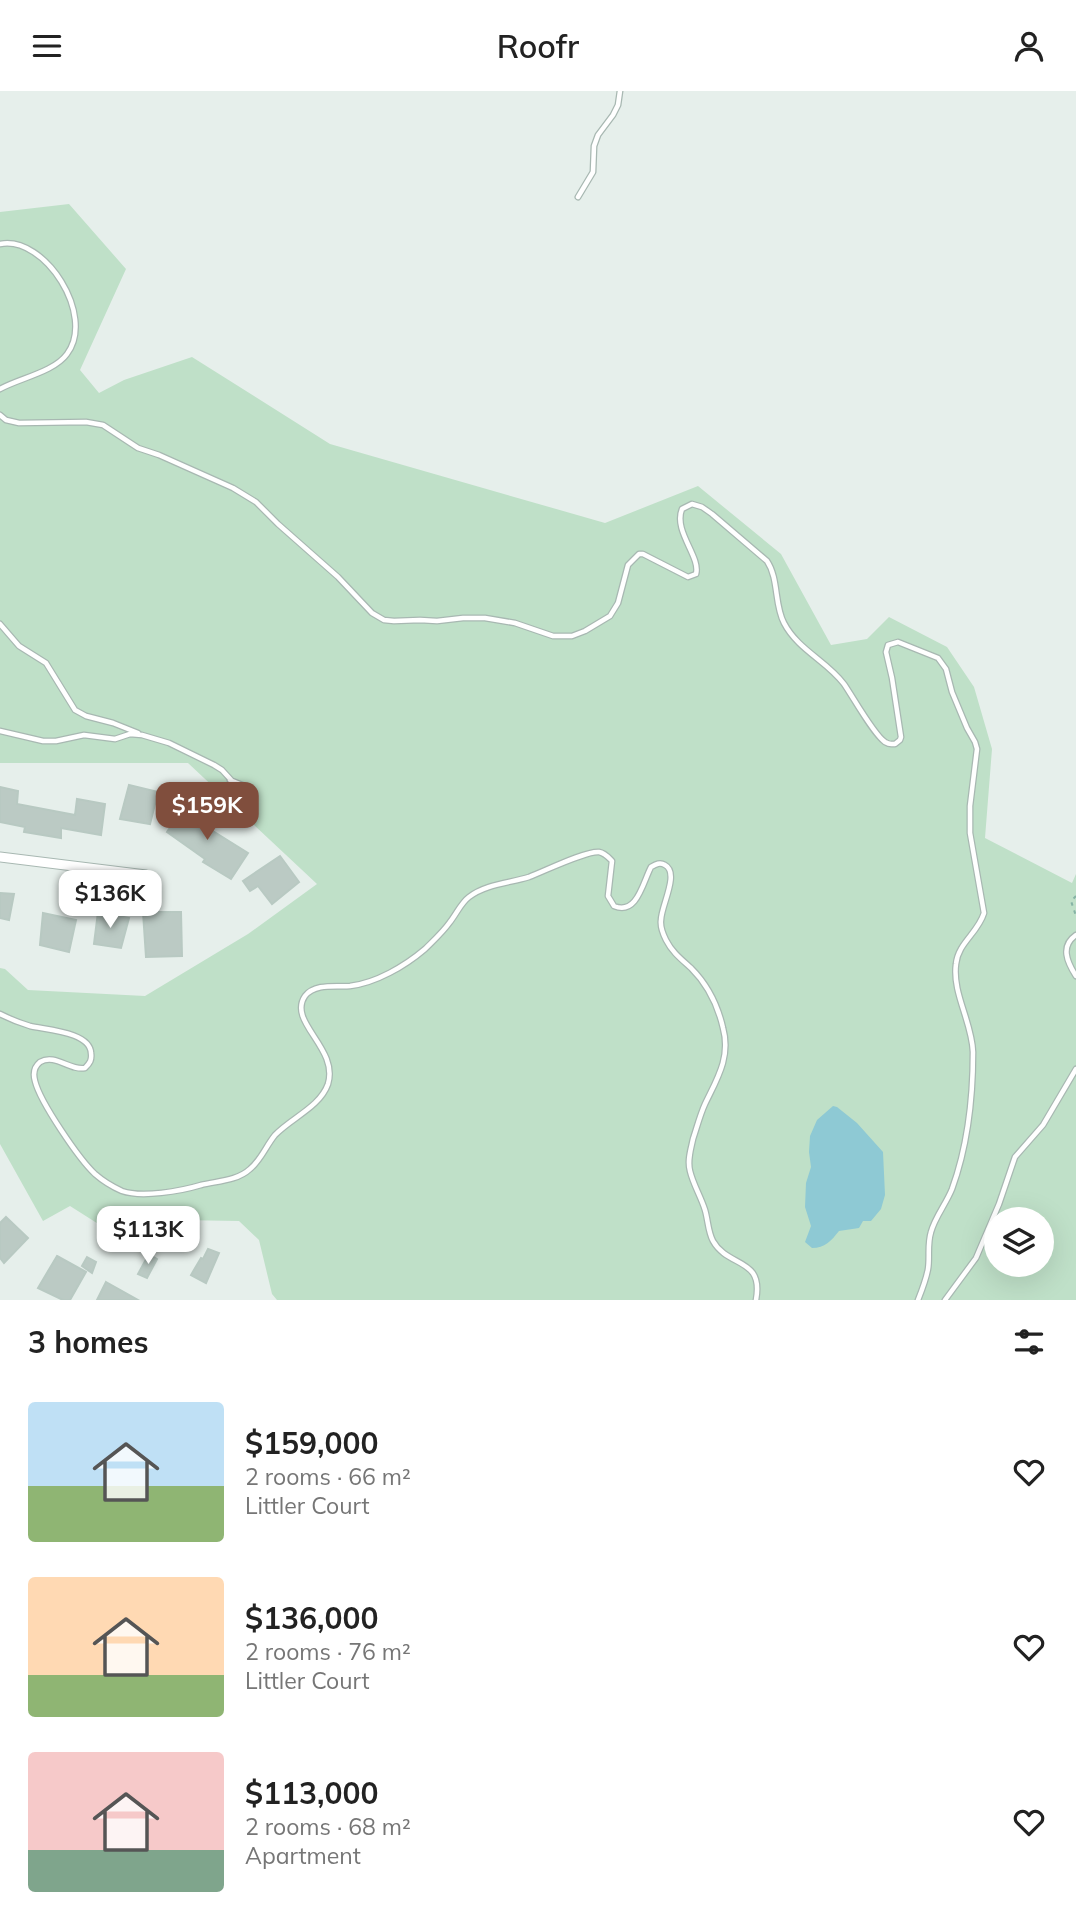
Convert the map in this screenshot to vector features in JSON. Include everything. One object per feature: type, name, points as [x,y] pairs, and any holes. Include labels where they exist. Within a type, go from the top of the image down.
[{"type":"street","points":[[0,857],[146,875]]},
{"type":"lane","points":[[578,197],[593,172],[594,146],[598,135],[618,106],[620,91]]},
{"type":"lane","points":[[0,244],[8,243],[24,248],[45,262],[66,288],[74,306],[75,321],[71,348],[61,361],[0,389]]},
{"type":"lane","points":[[0,415],[14,422],[86,422],[103,425],[138,448],[241,492],[256,502],[338,577],[372,613],[384,620],[485,618],[515,623],[553,636],[577,635],[610,616],[618,603],[628,565],[639,554],[688,577],[696,574],[697,565],[679,519],[682,509],[692,504],[712,514],[766,561],[772,571],[779,613],[787,628],[802,647],[835,672],[879,737],[886,743],[895,744],[901,737],[886,652],[888,645],[898,642],[938,658],[946,669],[952,692],[977,750],[969,827],[984,913],[979,927],[960,950],[955,968],[957,986],[972,1037],[972,1097],[954,1183],[931,1233],[928,1269],[918,1300]]},
{"type":"lane","points":[[0,624],[19,646],[46,663],[71,705],[80,713],[169,743],[208,761],[222,770],[230,780]]},
{"type":"lane","points":[[0,731],[43,741],[84,735],[114,739],[130,734],[142,735]]},
{"type":"lane","points":[[0,1014],[28,1025],[78,1037],[90,1046],[91,1060],[85,1068],[48,1060],[38,1063],[34,1077],[41,1097],[83,1160],[100,1178],[132,1193],[169,1192],[229,1179],[252,1168],[276,1135],[320,1097],[328,1084],[329,1067],[326,1054],[302,1015],[302,1003],[309,992],[319,988],[364,983],[390,972],[410,960],[440,934],[464,902],[472,894],[482,890],[599,852],[607,856],[612,865],[609,899],[614,906],[623,908],[636,900],[651,867],[663,863],[670,868],[672,876],[661,914],[662,929],[672,950],[694,972],[711,995],[725,1035],[722,1068],[698,1123],[689,1167],[713,1240],[721,1251],[744,1263],[753,1272],[758,1286],[756,1300]]},
{"type":"lane","points":[[1076,936],[1070,940],[1066,952],[1068,964],[1076,976]]},
{"type":"lane","points":[[945,1300],[976,1258],[1015,1157],[1042,1125],[1076,1069]]},
{"type":"path","points":[[1076,896],[1071,901],[1076,916]]},
{"type":"green space","points":[[69,204],[126,269],[80,370],[99,393],[124,380],[192,357],[330,444],[605,523],[698,486],[781,554],[831,645],[867,639],[889,617],[947,647],[974,687],[992,749],[985,838],[1072,883],[1076,874],[1076,1300],[277,1300],[272,1294],[259,1240],[239,1221],[179,1220],[166,1243],[111,1232],[70,1206],[43,1221],[0,1144],[0,968],[5,969],[28,990],[145,996],[248,934],[317,884],[188,763],[0,763],[0,212]]},
{"type":"water","points":[[833,1106],[857,1123],[883,1152],[885,1195],[881,1209],[871,1221],[863,1221],[859,1228],[839,1231],[821,1247],[812,1248],[805,1242],[811,1226],[805,1207],[806,1183],[811,1167],[810,1136],[817,1120]]},
{"type":"building","points":[[129,785],[158,792],[150,824],[120,819]]},
{"type":"building","points":[[0,787],[18,791],[17,804],[75,815],[77,799],[105,804],[101,835],[61,828],[61,838],[24,832],[25,827],[0,822]]},
{"type":"building","points":[[186,804],[213,821],[208,828],[248,853],[231,879],[203,862],[205,859],[167,832]]},
{"type":"building","points":[[280,856],[299,882],[272,904],[258,886],[250,891],[243,881]]},
{"type":"building","points":[[0,893],[14,894],[9,920],[0,918]]},
{"type":"building","points":[[98,912],[129,918],[121,948],[94,944]]},
{"type":"building","points":[[143,912],[181,912],[182,956],[146,957]]},
{"type":"building","points":[[43,913],[76,920],[69,952],[40,945]]},
{"type":"building","points":[[6,1217],[28,1238],[4,1263],[0,1258],[0,1223]]},
{"type":"building","points":[[208,1249],[219,1253],[206,1283],[191,1275]]},
{"type":"building","points":[[149,1254],[157,1259],[147,1278],[138,1274]]},
{"type":"building","points":[[57,1256],[86,1272],[70,1300],[63,1300],[38,1288]]},
{"type":"building","points":[[87,1257],[96,1262],[92,1273],[82,1266]]},
{"type":"building","points":[[106,1282],[138,1300],[97,1300]]}]
